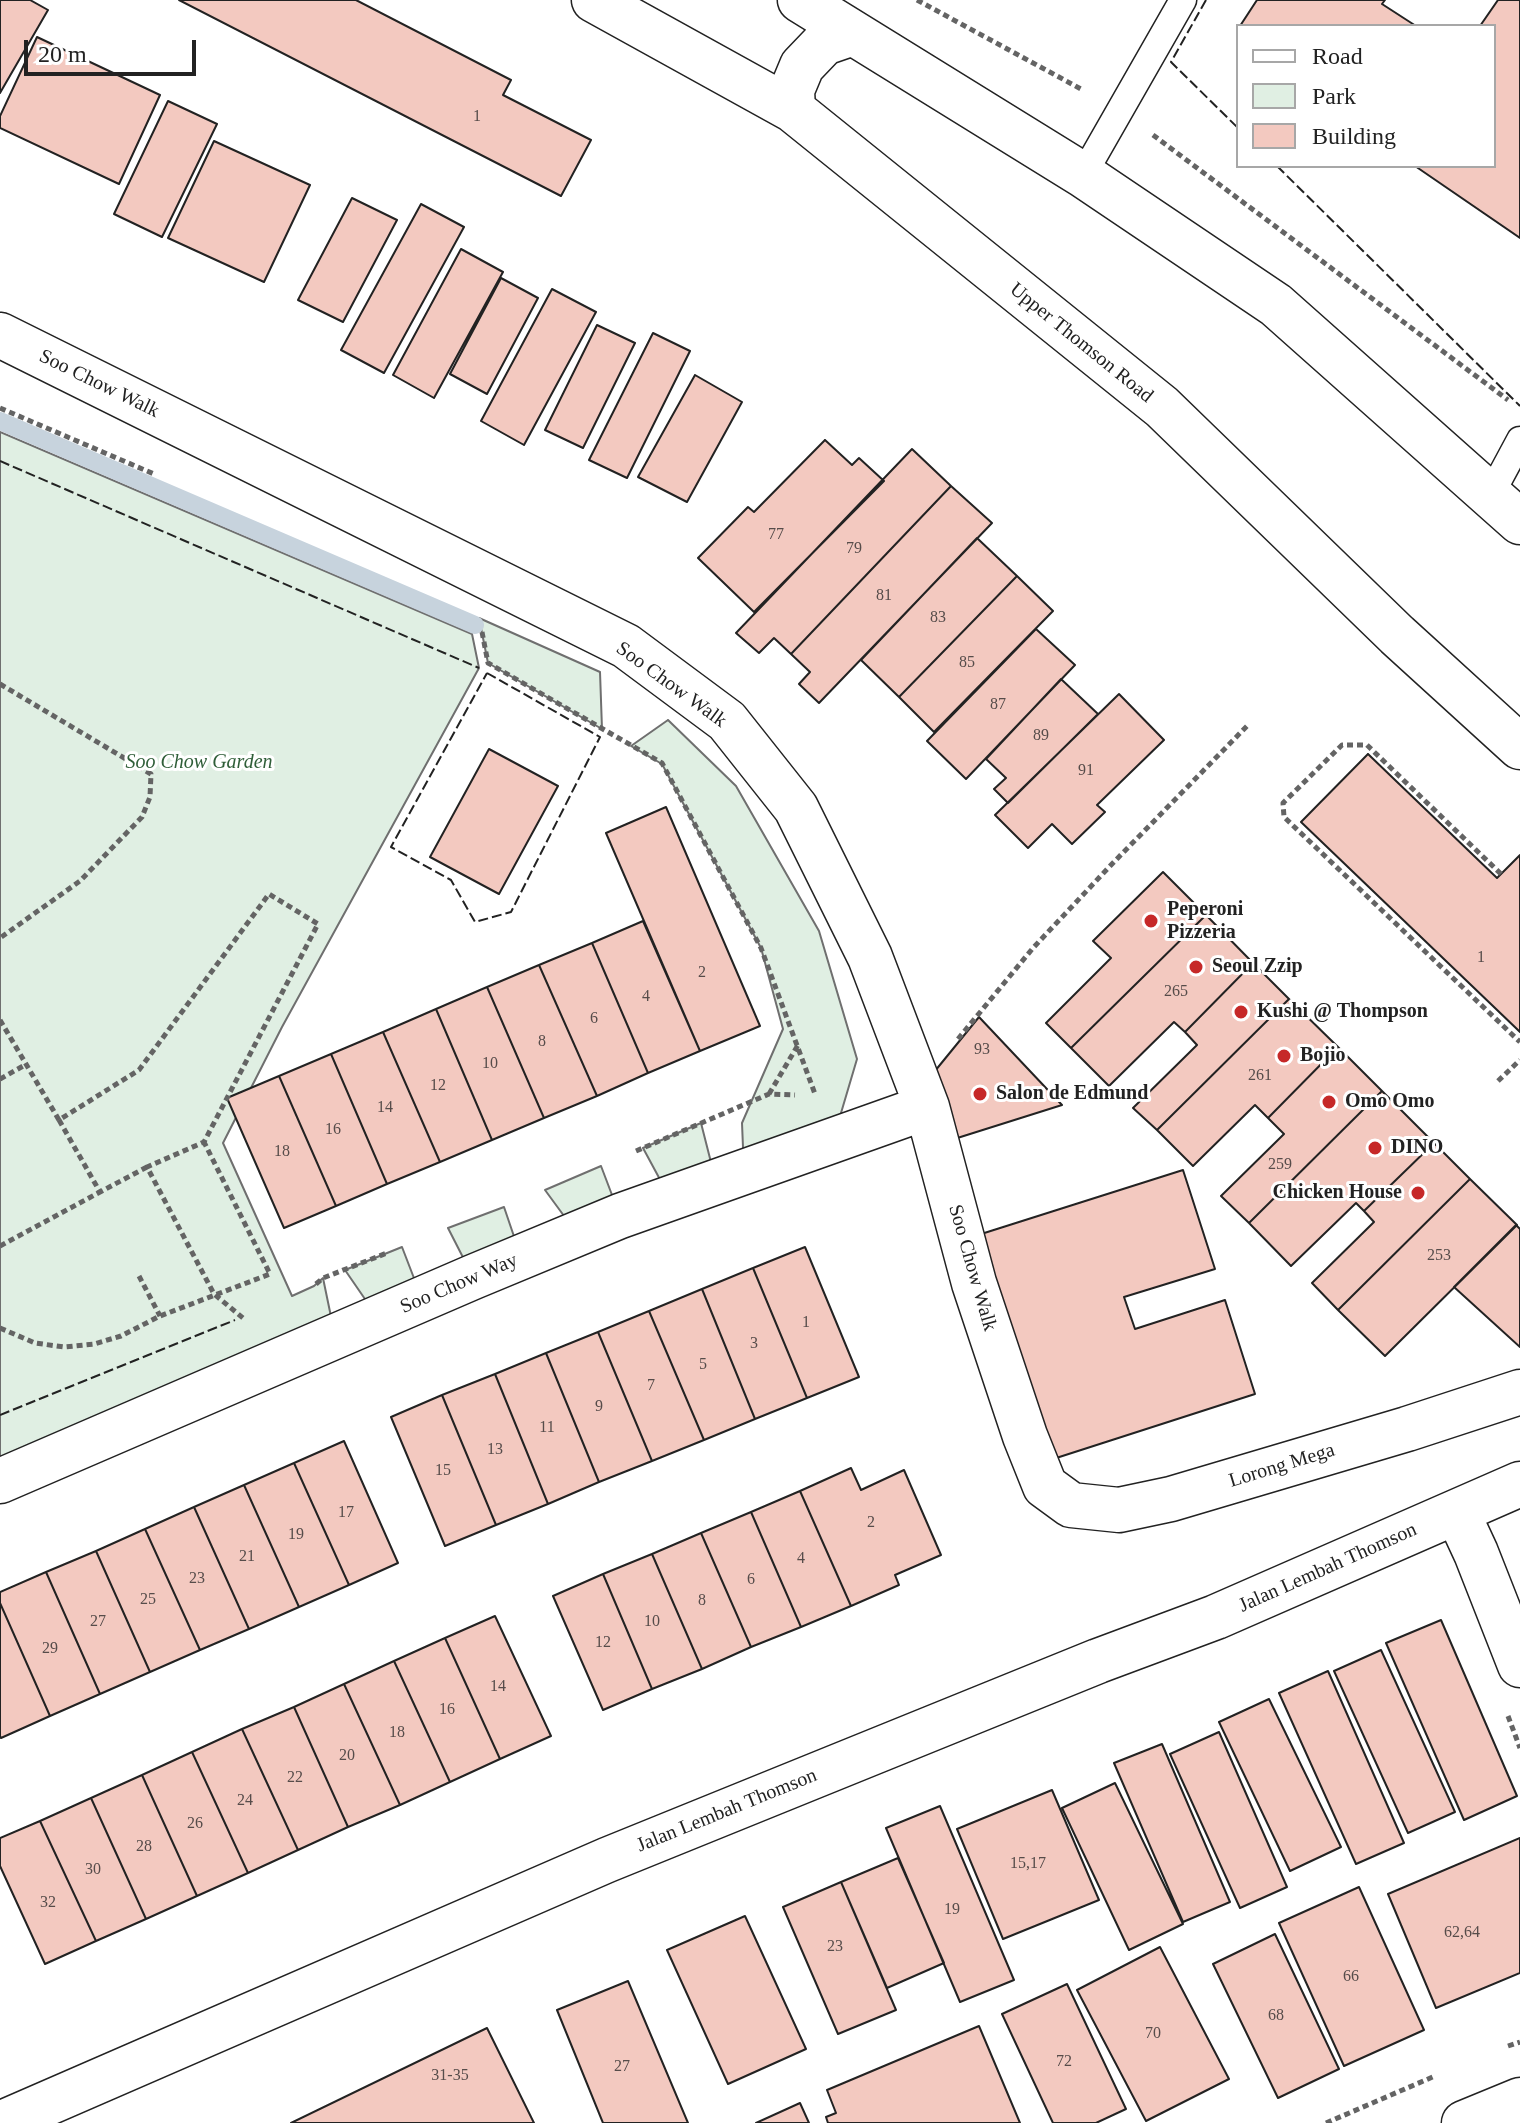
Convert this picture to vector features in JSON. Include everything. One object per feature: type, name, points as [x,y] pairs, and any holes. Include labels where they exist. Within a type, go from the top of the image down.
[{"type":"street","name":"Upper Thomson Road","points":[[594,0],[793,110],[1162,407],[1397,635],[1520,747]]},
{"type":"street","points":[[800,0],[1083,175],[1276,305],[1506,508]]},
{"type":"street","points":[[793,110],[792,90],[802,66],[824,43],[853,33]]},
{"type":"street","name":"Soo Chow Walk","points":[[0,335],[626,646],[727,721],[796,808],[870,957],[923,1096],[974,1283],[1045,1486]]},
{"type":"street","name":"Soo Chow Way","points":[[0,1481],[473,1277],[620,1216],[833,1140],[923,1096]]},
{"type":"street","name":"Lorong Mega","points":[[1045,1486],[1071,1505],[1119,1510],[1200,1490],[1520,1392]]},
{"type":"street","name":"Jalan Lembah Thomson","points":[[2,2123],[607,1860],[1098,1661],[1216,1617],[1520,1484]]},
{"type":"street","points":[[1457,1512],[1520,1665]]},
{"type":"street","points":[[1464,2123],[1520,2100]]},
{"type":"lane","points":[[1083,175],[1183,0]]},
{"type":"lane","points":[[1506,508],[1520,440]]},
{"type":"path","points":[[917,0],[1120,111],[1520,409]]},
{"type":"path","points":[[0,408],[163,479]]},
{"type":"path","points":[[479,618],[488,663],[662,763],[761,948],[833,1140]]},
{"type":"path","points":[[0,684],[151,774],[150,797],[142,817],[80,881],[0,938]]},
{"type":"path","points":[[923,1096],[1033,948],[1247,726]]},
{"type":"path","points":[[1501,874],[1367,745],[1342,745],[1283,803],[1284,817],[1520,1042]]},
{"type":"path","points":[[0,1246],[147,1167],[204,1142],[318,924],[269,894],[139,1070],[59,1120]]},
{"type":"path","points":[[0,1020],[100,1192]]},
{"type":"path","points":[[769,1094],[798,1045]]},
{"type":"path","points":[[1498,1081],[1520,1060]]},
{"type":"path","points":[[0,1079],[25,1065]]},
{"type":"path","points":[[0,1328],[35,1343],[64,1347],[94,1344],[121,1336],[160,1316],[270,1274],[204,1142]]},
{"type":"path","points":[[147,1167],[214,1294],[250,1324]]},
{"type":"path","points":[[139,1276],[160,1316]]},
{"type":"path","points":[[1499,2049],[1520,2042]]},
{"type":"path","points":[[1326,2123],[1448,2071]]},
{"type":"green space","name":"Soo Chow Garden","points":[[0,432],[472,634],[479,668],[282,1027],[223,1143],[292,1296],[323,1278],[335,1336],[0,1481]]},
{"type":"green space","points":[[479,618],[600,672],[602,729],[488,663]]},
{"type":"green space","points":[[668,720],[736,786],[819,931],[857,1059],[833,1140],[744,1172],[742,1123],[783,1029],[761,948],[662,764],[631,746]]},
{"type":"green space","points":[[701,1123],[716,1182],[670,1198],[643,1148]]},
{"type":"green space","points":[[601,1166],[620,1216],[578,1235],[545,1190]]},
{"type":"green space","points":[[504,1207],[521,1257],[473,1277],[448,1228]]},
{"type":"green space","points":[[402,1247],[422,1299],[378,1318],[345,1270]]},
{"type":"building","points":[[0,0],[30,0],[48,10],[0,93]]},
{"type":"building","points":[[179,0],[356,0],[511,80],[503,95],[591,140],[561,196]]},
{"type":"building","points":[[1257,0],[1385,0],[1382,4],[1413,24],[1241,24]]},
{"type":"building","points":[[1498,0],[1520,0],[1520,238],[1418,168],[1496,168],[1496,24],[1481,24]]},
{"type":"building","points":[[37,37],[160,95],[119,184],[0,128],[0,116]]},
{"type":"building","points":[[168,101],[217,124],[162,237],[114,214]]},
{"type":"building","points":[[214,141],[310,185],[264,282],[168,238]]},
{"type":"building","points":[[352,198],[397,220],[343,322],[298,300]]},
{"type":"building","points":[[421,204],[464,227],[384,373],[341,350]]},
{"type":"building","points":[[461,249],[503,272],[434,398],[393,375]]},
{"type":"building","points":[[501,278],[538,298],[487,394],[450,374]]},
{"type":"building","points":[[552,289],[596,312],[524,445],[481,421]]},
{"type":"building","points":[[597,325],[635,343],[583,448],[545,430]]},
{"type":"building","points":[[653,333],[690,351],[627,478],[589,460]]},
{"type":"building","points":[[695,375],[742,402],[687,502],[638,477]]},
{"type":"building","points":[[825,440],[852,465],[859,458],[884,481],[754,612],[698,558],[748,507],[754,512]]},
{"type":"building","points":[[912,449],[951,486],[791,654],[774,638],[759,653],[736,633]]},
{"type":"building","points":[[951,486],[992,523],[819,703],[799,684],[810,672],[791,654]]},
{"type":"building","points":[[977,538],[1017,576],[899,697],[861,660]]},
{"type":"building","points":[[1017,576],[1053,611],[934,732],[899,697]]},
{"type":"building","points":[[1036,629],[1075,665],[966,779],[927,741]]},
{"type":"building","points":[[1061,679],[1098,714],[1008,803],[994,789],[1006,778],[986,759]]},
{"type":"building","points":[[1119,694],[1164,740],[1097,805],[1105,812],[1072,844],[1052,824],[1028,848],[995,815]]},
{"type":"building","points":[[489,749],[558,786],[499,894],[430,857]]},
{"type":"building","points":[[1368,754],[1497,878],[1520,855],[1520,1032],[1301,822]]},
{"type":"building","points":[[666,807],[760,1026],[700,1051],[606,833]]},
{"type":"building","points":[[1163,872],[1206,915],[1071,1048],[1046,1023],[1111,958],[1093,941]]},
{"type":"building","points":[[1206,915],[1253,963],[1185,1032],[1174,1022],[1109,1086],[1071,1048]]},
{"type":"building","points":[[643,921],[700,1051],[648,1073],[592,943]]},
{"type":"building","points":[[592,943],[648,1073],[597,1096],[539,965]]},
{"type":"building","points":[[1253,963],[1289,999],[1157,1130],[1133,1108],[1197,1045],[1185,1032]]},
{"type":"building","points":[[539,965],[597,1096],[544,1118],[487,987]]},
{"type":"building","points":[[487,987],[544,1118],[492,1140],[436,1009]]},
{"type":"building","points":[[1289,999],[1338,1047],[1268,1118],[1255,1105],[1193,1166],[1157,1130]]},
{"type":"building","points":[[436,1009],[492,1140],[440,1162],[383,1032]]},
{"type":"building","points":[[979,1017],[1062,1105],[951,1140],[926,1082]]},
{"type":"building","points":[[383,1032],[440,1162],[387,1184],[331,1054]]},
{"type":"building","points":[[1338,1047],[1382,1091],[1249,1223],[1221,1196],[1284,1134],[1268,1118]]},
{"type":"building","points":[[331,1054],[387,1184],[336,1206],[279,1076]]},
{"type":"building","points":[[279,1076],[336,1206],[284,1228],[227,1098]]},
{"type":"building","points":[[1382,1091],[1434,1143],[1364,1211],[1356,1203],[1291,1266],[1249,1223]]},
{"type":"building","points":[[1434,1143],[1470,1179],[1338,1310],[1312,1283],[1374,1222],[1364,1211]]},
{"type":"building","points":[[1183,1170],[1215,1269],[1124,1297],[1135,1329],[1225,1300],[1255,1394],[1050,1460],[978,1235]]},
{"type":"building","points":[[1470,1179],[1517,1225],[1385,1356],[1338,1310]]},
{"type":"building","points":[[1516,1225],[1520,1229],[1520,1347],[1454,1287]]},
{"type":"building","points":[[805,1247],[859,1377],[807,1398],[753,1268]]},
{"type":"building","points":[[753,1268],[807,1398],[755,1419],[702,1289]]},
{"type":"building","points":[[702,1289],[755,1419],[704,1440],[649,1311]]},
{"type":"building","points":[[649,1311],[704,1440],[652,1461],[598,1332]]},
{"type":"building","points":[[598,1332],[652,1461],[599,1482],[546,1353]]},
{"type":"building","points":[[546,1353],[599,1482],[548,1504],[495,1374]]},
{"type":"building","points":[[495,1374],[548,1504],[496,1525],[442,1395]]},
{"type":"building","points":[[442,1395],[496,1525],[445,1546],[391,1417]]},
{"type":"building","points":[[344,1441],[398,1563],[349,1585],[294,1463]]},
{"type":"building","points":[[294,1463],[349,1585],[299,1607],[244,1485]]},
{"type":"building","points":[[851,1468],[861,1490],[904,1470],[941,1555],[895,1575],[899,1585],[851,1606],[800,1491]]},
{"type":"building","points":[[244,1485],[299,1607],[249,1629],[194,1507]]},
{"type":"building","points":[[800,1491],[851,1606],[801,1627],[751,1512]]},
{"type":"building","points":[[194,1507],[249,1629],[200,1650],[145,1529]]},
{"type":"building","points":[[751,1512],[801,1627],[751,1647],[701,1533]]},
{"type":"building","points":[[145,1529],[200,1650],[150,1672],[96,1551]]},
{"type":"building","points":[[701,1533],[751,1647],[702,1669],[652,1554]]},
{"type":"building","points":[[96,1551],[150,1672],[100,1694],[46,1572]]},
{"type":"building","points":[[652,1554],[702,1669],[652,1689],[603,1574]]},
{"type":"building","points":[[46,1572],[100,1694],[50,1716],[0,1603],[0,1592]]},
{"type":"building","points":[[603,1574],[652,1689],[603,1710],[553,1596]]},
{"type":"building","points":[[0,1603],[50,1716],[1,1738],[0,1736]]},
{"type":"building","points":[[495,1616],[551,1736],[500,1759],[445,1638]]},
{"type":"building","points":[[1441,1620],[1517,1796],[1464,1820],[1386,1643]]},
{"type":"building","points":[[445,1638],[500,1759],[450,1782],[394,1661]]},
{"type":"building","points":[[1381,1650],[1455,1812],[1408,1833],[1334,1671]]},
{"type":"building","points":[[394,1661],[450,1782],[400,1805],[344,1684]]},
{"type":"building","points":[[1328,1671],[1404,1843],[1356,1864],[1279,1693]]},
{"type":"building","points":[[344,1684],[400,1805],[348,1827],[294,1707]]},
{"type":"building","points":[[1269,1699],[1341,1847],[1290,1871],[1219,1722]]},
{"type":"building","points":[[294,1707],[348,1827],[298,1850],[242,1729]]},
{"type":"building","points":[[242,1729],[298,1850],[248,1873],[192,1752]]},
{"type":"building","points":[[1219,1732],[1287,1887],[1240,1908],[1170,1754]]},
{"type":"building","points":[[1162,1744],[1230,1902],[1183,1922],[1114,1763]]},
{"type":"building","points":[[192,1752],[248,1873],[197,1896],[142,1775]]},
{"type":"building","points":[[142,1775],[197,1896],[146,1919],[91,1798]]},
{"type":"building","points":[[1115,1783],[1183,1924],[1129,1950],[1062,1808]]},
{"type":"building","points":[[1052,1790],[1099,1900],[1003,1939],[957,1829]]},
{"type":"building","points":[[91,1798],[146,1919],[96,1941],[40,1821]]},
{"type":"building","points":[[940,1806],[1014,1980],[960,2002],[886,1828]]},
{"type":"building","points":[[40,1821],[96,1941],[45,1964],[0,1866],[0,1838]]},
{"type":"building","points":[[1520,1838],[1520,1973],[1436,2008],[1388,1894]]},
{"type":"building","points":[[898,1858],[944,1963],[887,1988],[841,1882]]},
{"type":"building","points":[[841,1882],[896,2010],[838,2034],[783,1907]]},
{"type":"building","points":[[1359,1887],[1424,2030],[1344,2066],[1279,1923]]},
{"type":"building","points":[[745,1916],[806,2049],[728,2084],[667,1950]]},
{"type":"building","points":[[1275,1934],[1339,2069],[1278,2098],[1213,1964]]},
{"type":"building","points":[[1160,1947],[1229,2079],[1146,2121],[1077,1990]]},
{"type":"building","points":[[628,1981],[688,2123],[603,2123],[557,2010]]},
{"type":"building","points":[[1067,1984],[1126,2109],[1096,2123],[1053,2123],[1002,2014]]},
{"type":"building","points":[[979,2026],[1020,2123],[828,2123],[826,2117],[836,2113],[827,2090]]},
{"type":"building","points":[[487,2028],[534,2123],[291,2123]]},
{"type":"building","points":[[800,2103],[809,2123],[756,2123]]},
{"type":"waterway","points":[[0,421],[475,625]]},
{"type":"fence","points":[[1206,0],[1171,62],[1236,126]]},
{"type":"fence","points":[[1279,168],[1520,406]]},
{"type":"fence","points":[[0,461],[479,668]]},
{"type":"fence","points":[[487,673],[600,737],[511,912],[475,922],[451,880],[391,847],[487,673]]},
{"type":"fence","points":[[0,1415],[235,1320]]},
{"type":"place","name":"Peperoni Pizzeria","points":[[1151,921]]},
{"type":"place","name":"Seoul Zzip","points":[[1196,967]]},
{"type":"place","name":"Kushi @ Thompson","points":[[1241,1012]]},
{"type":"place","name":"Bojio","points":[[1284,1056]]},
{"type":"place","name":"Salon de Edmund","points":[[980,1094]]},
{"type":"place","name":"Omo Omo","points":[[1329,1102]]},
{"type":"place","name":"DINO","points":[[1375,1148]]},
{"type":"place","name":"Chicken House","points":[[1418,1193]]}]
